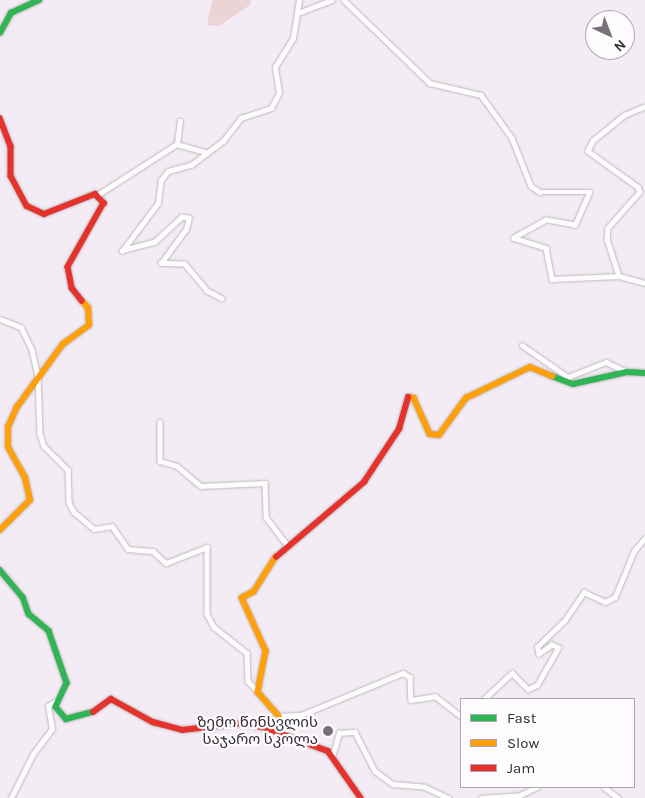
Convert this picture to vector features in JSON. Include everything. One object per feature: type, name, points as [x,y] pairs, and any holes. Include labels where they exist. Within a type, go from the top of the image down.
[{"type":"street","points":[[0,33],[11,14],[39,0]]},
{"type":"street","points":[[222,299],[207,291],[184,264],[161,263],[186,229],[189,218],[182,217],[155,242],[122,251],[158,203],[164,176],[172,168],[191,165],[204,152],[223,141],[241,118],[271,108],[279,93],[275,67],[288,48],[298,13],[299,0]]},
{"type":"street","points":[[298,13],[332,0]]},
{"type":"street","points":[[344,0],[430,83],[481,95],[512,138],[531,186],[540,192],[590,192],[575,225],[546,220],[514,238],[546,248],[552,279],[619,276],[645,283]]},
{"type":"street","points":[[619,276],[608,228],[640,192],[592,156],[589,146],[625,115],[645,107]]},
{"type":"street","points":[[0,118],[11,146],[16,190],[36,214],[99,194],[178,144],[204,152]]},
{"type":"street","points":[[178,144],[180,121]]},
{"type":"street","points":[[0,530],[29,504],[25,478],[6,440],[14,413],[38,375],[63,344],[89,325],[88,308],[72,288],[68,268],[81,238],[102,210],[99,194]]},
{"type":"street","points":[[0,319],[21,327],[38,375],[40,434],[44,446],[68,470],[69,503],[74,512],[94,529],[112,526],[128,548],[153,550],[166,563],[207,547],[207,614],[214,627],[247,653],[248,681],[278,716]]},
{"type":"street","points":[[522,345],[568,377],[606,362],[627,372]]},
{"type":"street","points":[[258,692],[266,651],[242,598],[254,592],[269,563],[364,482],[399,429],[406,396],[414,398],[430,434],[439,435],[466,398],[530,367],[573,384],[627,372],[645,373]]},
{"type":"street","points":[[160,422],[160,461],[177,466],[201,486],[265,483],[266,517],[288,546]]},
{"type":"street","points":[[485,698],[512,673],[528,689],[537,685],[544,666],[558,648],[552,645],[539,654],[538,647],[566,620],[584,592],[605,602],[615,597],[634,551],[645,538]]},
{"type":"street","points":[[0,570],[23,597],[29,614],[49,631],[66,683],[56,700],[48,706],[52,729],[33,754],[11,798]]},
{"type":"street","points":[[278,716],[300,715],[403,673],[410,677],[411,700],[435,696],[460,715]]},
{"type":"street","points":[[56,700],[59,714],[66,719],[93,712],[111,699],[153,722],[182,730],[219,730],[243,723],[270,731],[333,754],[361,798]]},
{"type":"street","points":[[270,731],[278,716]]},
{"type":"street","points":[[333,754],[339,733],[355,732],[375,771],[393,784],[425,787],[449,798]]},
{"type":"street","points":[[481,798],[520,795],[535,788]]},
{"type":"street","points":[[605,788],[618,798]]},
{"type":"shaded area","points":[[212,0],[251,0],[250,5],[219,26],[207,25]]},
{"type":"traffic: fast","points":[[0,33],[11,13],[39,0]]},
{"type":"traffic: fast","points":[[552,376],[573,384],[627,372],[645,373]]},
{"type":"traffic: fast","points":[[0,570],[23,597],[29,614],[49,631],[67,683],[56,707],[66,719],[93,712]]},
{"type":"traffic: slow","points":[[0,530],[30,500],[25,478],[8,447],[8,427],[17,407],[63,344],[89,325],[88,308],[82,301]]},
{"type":"traffic: slow","points":[[408,397],[414,398],[430,434],[439,435],[466,398],[530,367],[552,376]]},
{"type":"traffic: slow","points":[[276,557],[254,592],[242,598],[266,651],[258,692],[279,716]]},
{"type":"traffic: jam","points":[[0,118],[11,146],[11,176],[27,206],[44,214],[95,194],[104,203],[68,267],[72,288],[82,301]]},
{"type":"traffic: jam","points":[[276,557],[364,482],[399,429],[408,397]]},
{"type":"traffic: jam","points":[[93,712],[111,699],[153,722],[182,730],[243,723],[266,728],[328,751],[361,798]]},
{"type":"place","name":"ზემო წინსვლის საჯარო სკოლა","points":[[328,731]]}]
